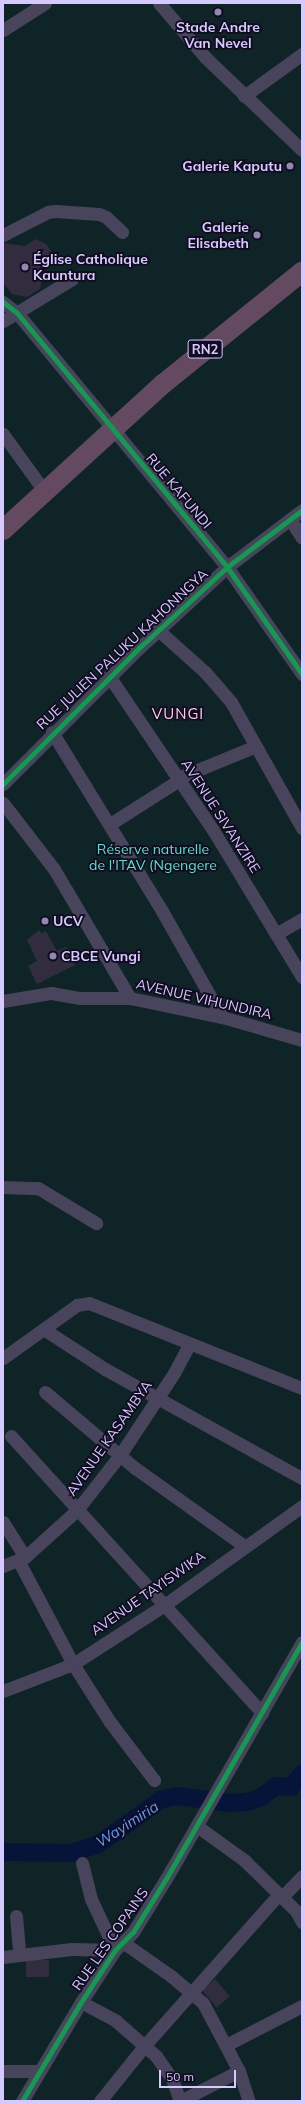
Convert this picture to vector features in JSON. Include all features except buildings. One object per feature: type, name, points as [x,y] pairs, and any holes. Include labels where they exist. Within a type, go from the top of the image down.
[{"type":"highway","name":"RN2","points":[[3,530],[112,430],[236,323],[302,272]]},
{"type":"street","points":[[3,30],[45,3]]},
{"type":"street","points":[[159,3],[205,57],[302,150]]},
{"type":"street","points":[[244,96],[302,54]]},
{"type":"street","points":[[3,235],[48,212],[56,211],[98,214],[106,217],[122,232]]},
{"type":"street","points":[[3,321],[72,279]]},
{"type":"street","name":"RUE KAFUNDI","points":[[3,302],[17,313],[112,430],[227,567]]},
{"type":"street","points":[[3,434],[45,492]]},
{"type":"street","name":"RUE JULIEN PALUKU KAHONNGYA","points":[[3,784],[52,732],[158,630],[227,567],[302,510]]},
{"type":"street","points":[[290,519],[302,538]]},
{"type":"street","points":[[227,567],[302,674]]},
{"type":"street","points":[[158,630],[205,672],[231,702],[302,828]]},
{"type":"street","name":"AVENUE SIVANZIRE","points":[[109,676],[179,779],[302,977]]},
{"type":"street","points":[[52,732],[110,824],[222,1017]]},
{"type":"street","points":[[110,824],[179,779],[256,746]]},
{"type":"street","points":[[3,803],[54,869],[130,998]]},
{"type":"street","points":[[276,934],[302,919]]},
{"type":"street","name":"AVENUE VIHUNDIRA","points":[[3,1001],[51,993],[79,998],[130,998],[222,1017],[302,1040]]},
{"type":"street","points":[[3,1187],[38,1188],[96,1223]]},
{"type":"street","points":[[3,1358],[45,1330],[77,1305],[89,1303],[188,1345],[302,1388]]},
{"type":"street","points":[[45,1330],[105,1369],[302,1478]]},
{"type":"street","name":"AVENUE KASAMBYA","points":[[3,1566],[21,1558],[78,1510],[120,1455],[158,1398],[188,1345]]},
{"type":"street","points":[[45,1392],[120,1455],[243,1545]]},
{"type":"street","points":[[11,1436],[163,1606],[262,1712],[302,1642]]},
{"type":"street","name":"AVENUE TAYISWIKA","points":[[3,1691],[73,1664],[163,1606],[243,1545],[302,1506]]},
{"type":"street","points":[[3,1522],[73,1664],[110,1722],[154,1780]]},
{"type":"street","name":"RUE LES COPAINS","points":[[22,2101],[81,2002],[120,1947],[197,1826],[262,1712]]},
{"type":"street","points":[[197,1826],[244,1860],[281,1896],[302,1922]]},
{"type":"street","points":[[82,1862],[91,1899],[120,1947],[194,1993],[226,2045],[239,2071],[249,2101]]},
{"type":"street","points":[[100,2101],[145,2045],[281,1896],[302,1876]]},
{"type":"street","points":[[16,1916],[19,1954]]},
{"type":"street","points":[[3,1957],[72,1949],[120,1947]]},
{"type":"street","points":[[81,2002],[116,2022],[145,2045],[172,2079],[180,2101],[239,2071]]},
{"type":"street","points":[[226,2045],[302,2006]]},
{"type":"street","points":[[3,2070],[40,2071]]},
{"type":"green space","name":"Réserve naturelle de l'ITAV (Ngengere","points":[[3,3],[302,3],[302,2101],[3,2101]]},
{"type":"waterway","name":"Wayimiria","points":[[3,1852],[71,1853],[99,1844],[162,1799],[178,1796],[229,1803],[246,1802],[260,1798],[276,1786],[291,1787],[302,1774]]},
{"type":"cycle path","points":[[3,302],[17,313],[227,567],[302,674]]},
{"type":"cycle path","points":[[3,784],[139,648],[227,567],[302,510]]},
{"type":"cycle path","points":[[22,2101],[81,2002],[115,1950],[133,1932],[167,1877],[302,1642]]},
{"type":"place","name":"Stade Andre Van Nevel","points":[[218,12]]},
{"type":"place","name":"Galerie Kaputu","points":[[290,166]]},
{"type":"place","name":"Galerie Elisabeth","points":[[257,235]]},
{"type":"place","name":"Église Catholique Kauntura","points":[[25,267]]},
{"type":"place","name":"UCV","points":[[45,921]]},
{"type":"place","name":"CBCE Vungi","points":[[53,956]]},
{"type":"district","name":"VUNGI","points":[[178,714]]}]
